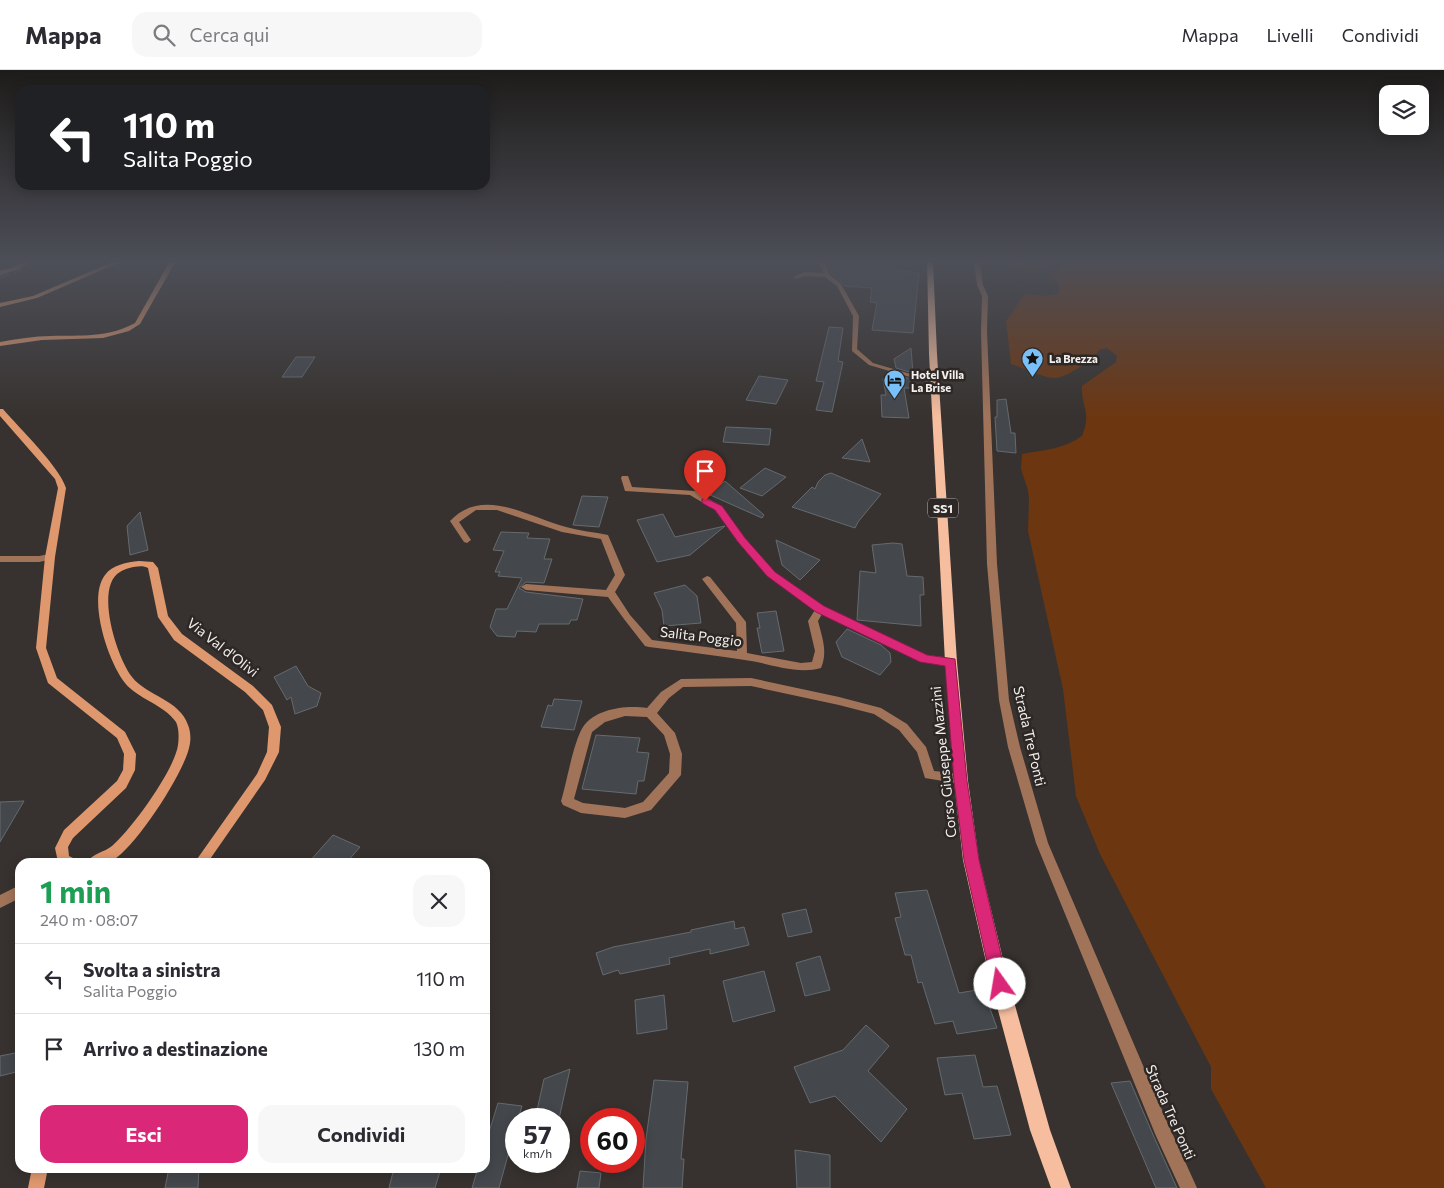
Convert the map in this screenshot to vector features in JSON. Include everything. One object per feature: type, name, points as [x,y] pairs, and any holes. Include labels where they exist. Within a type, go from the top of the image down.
[{"type":"main road","name":"Corso Giuseppe Mazzini","points":[[933,313],[951,662],[961,779],[971,860],[1000,984],[1040,1130],[1061,1188]]},
{"type":"street","points":[[0,344],[34,339],[114,334],[132,328],[137,324],[143,313]]},
{"type":"street","points":[[854,313],[856,316],[854,350],[870,364],[936,383]]},
{"type":"street","name":"Strada Tre Ponti","points":[[985,313],[992,564],[1004,700],[1014,747],[1042,843],[1158,1122],[1189,1188]]},
{"type":"street","points":[[0,411],[59,479],[62,488],[50,557],[41,648],[47,668],[52,680],[121,736],[128,746],[131,758],[128,772],[118,788],[68,835],[62,847],[63,858]]},
{"type":"street","points":[[625,478],[628,489],[692,493],[718,508],[771,574],[820,609],[924,659],[951,662]]},
{"type":"street","points":[[467,540],[454,522],[474,508],[498,507],[565,530],[605,537],[620,575],[612,594],[526,587]]},
{"type":"street","points":[[0,560],[50,557]]},
{"type":"street","name":"Via Val d'Olivi","points":[[103,858],[118,850],[130,834],[166,782],[184,749],[182,725],[177,715],[144,694],[120,670],[106,625],[103,586],[107,578],[115,571],[138,564],[150,564],[153,568],[163,616],[178,636],[249,689],[268,708],[275,727],[273,752],[261,777],[204,858]]},
{"type":"street","points":[[707,580],[741,622],[742,655]]},
{"type":"street","name":"Salita Poggio","points":[[612,594],[627,617],[649,643],[742,655],[801,667],[817,665],[820,651],[813,621],[820,609]]},
{"type":"street","points":[[650,713],[664,695],[681,683],[751,682],[877,711],[903,727],[922,750],[929,775],[961,779]]},
{"type":"street","points":[[637,711],[650,713],[669,733],[676,754],[674,774],[647,806],[624,813],[581,808],[567,801],[587,730],[606,716],[637,711]]},
{"type":"street","points":[[0,902],[15,894]]},
{"type":"street","points":[[36,1188],[39,1173]]},
{"type":"shaded area","points":[[1012,313],[1444,313],[1444,1188],[1266,1188],[1211,1089],[1211,1067],[1100,854],[1076,796],[1063,689],[1028,531],[1029,500],[1028,490],[1021,469],[1022,454],[1068,444],[1082,436],[1086,415],[1082,386],[1116,362],[1117,356],[1107,348],[1099,350],[1087,363],[1061,377],[1052,378],[1040,375],[1011,364],[1006,321]]},
{"type":"building","points":[[875,313],[915,313],[913,333],[872,330]]},
{"type":"building","points":[[829,327],[843,328],[838,361],[843,362],[832,412],[816,410],[824,382],[816,381]]},
{"type":"building","points":[[911,348],[913,373],[896,368],[894,359]]},
{"type":"building","points":[[296,357],[315,357],[302,377],[282,377]]},
{"type":"building","points":[[897,375],[914,380],[914,388],[904,388],[909,418],[882,417],[881,395],[886,395],[883,379],[897,379]]},
{"type":"building","points":[[759,376],[788,380],[776,404],[746,400]]},
{"type":"building","points":[[1006,399],[1011,433],[1015,433],[1016,453],[997,451],[995,417],[997,417],[997,400]]},
{"type":"building","points":[[726,427],[771,429],[769,445],[723,442]]},
{"type":"building","points":[[862,439],[870,462],[842,458]]},
{"type":"building","points":[[765,468],[786,477],[762,496],[740,488]]},
{"type":"building","points":[[831,473],[881,494],[855,528],[792,507],[812,487],[815,489],[818,482],[825,475]]},
{"type":"building","points":[[725,481],[764,515],[762,518],[708,494]]},
{"type":"building","points":[[582,496],[608,497],[599,527],[573,525]]},
{"type":"building","points":[[140,512],[148,550],[130,555],[127,526]]},
{"type":"building","points":[[663,514],[675,537],[725,526],[690,555],[657,562],[637,520]]},
{"type":"building","points":[[501,532],[529,533],[527,538],[550,539],[544,559],[552,559],[544,583],[526,582],[519,588],[526,592],[583,599],[577,620],[571,620],[569,624],[539,624],[536,632],[517,631],[515,637],[497,636],[490,627],[496,609],[507,609],[522,578],[498,576],[500,572],[495,572],[504,551],[493,550]]},
{"type":"building","points":[[776,540],[820,560],[800,580],[782,565]]},
{"type":"building","points":[[902,544],[907,576],[923,577],[924,595],[920,595],[921,626],[857,620],[860,571],[876,573],[872,545]]},
{"type":"building","points":[[685,585],[697,596],[701,623],[664,626],[662,610],[654,593]]},
{"type":"building","points":[[776,611],[784,651],[762,653],[757,628],[760,628],[757,613]]},
{"type":"building","points":[[847,629],[881,645],[890,653],[891,662],[880,675],[842,657],[836,642]]},
{"type":"building","points":[[296,666],[308,686],[321,693],[317,706],[295,714],[291,697],[287,700],[274,677]]},
{"type":"building","points":[[554,699],[582,701],[574,730],[541,727],[548,705],[552,706]]},
{"type":"building","points":[[596,735],[640,738],[637,752],[649,753],[644,781],[638,781],[636,794],[582,789]]},
{"type":"building","points":[[24,801],[0,842],[0,802]]},
{"type":"building","points":[[333,835],[360,847],[350,858],[313,858]]},
{"type":"building","points":[[927,890],[959,993],[983,989],[997,1028],[957,1034],[953,1021],[935,1024],[922,982],[918,983],[911,955],[905,955],[895,918],[901,917],[895,893]]},
{"type":"building","points":[[806,909],[812,932],[788,937],[782,914]]},
{"type":"building","points":[[734,921],[735,929],[744,927],[749,945],[710,954],[710,949],[669,958],[670,964],[620,974],[618,970],[603,975],[596,953],[613,947],[691,932],[691,930]]},
{"type":"building","points":[[820,956],[830,990],[805,996],[796,963]]},
{"type":"building","points":[[764,971],[775,1011],[733,1022],[723,981]]},
{"type":"building","points":[[664,995],[667,1029],[637,1034],[635,1000]]},
{"type":"building","points":[[866,1025],[889,1046],[868,1071],[907,1109],[881,1142],[835,1096],[810,1103],[794,1067],[843,1050]]},
{"type":"building","points":[[15,1053],[15,1072],[0,1076],[0,1056]]},
{"type":"building","points":[[975,1055],[983,1087],[997,1086],[1011,1135],[974,1139],[962,1093],[945,1095],[937,1058]]},
{"type":"building","points":[[570,1069],[561,1108],[537,1108],[544,1079]]},
{"type":"building","points":[[654,1080],[688,1082],[681,1159],[684,1159],[682,1188],[643,1188],[646,1139]]},
{"type":"building","points":[[1130,1081],[1177,1188],[1156,1188],[1111,1083]]},
{"type":"building","points":[[498,1103],[522,1106],[521,1108],[505,1108],[505,1166],[499,1188],[472,1188],[476,1173],[490,1173],[490,1129]]},
{"type":"building","points":[[795,1150],[830,1155],[830,1188],[797,1188]]},
{"type":"building","points":[[580,1171],[580,1173],[601,1173],[599,1188],[577,1188]]},
{"type":"building","points":[[168,1173],[199,1173],[198,1188],[165,1188]]},
{"type":"building","points":[[393,1173],[440,1173],[435,1188],[389,1188]]},
{"type":"place","name":"La Brezza","points":[[1033,377]]},
{"type":"place","name":"Hotel Villa La Brise","points":[[895,399]]},
{"type":"route","points":[[705,501],[718,508],[771,574],[820,609],[924,659],[951,662],[961,781],[971,860],[1000,984]]}]
